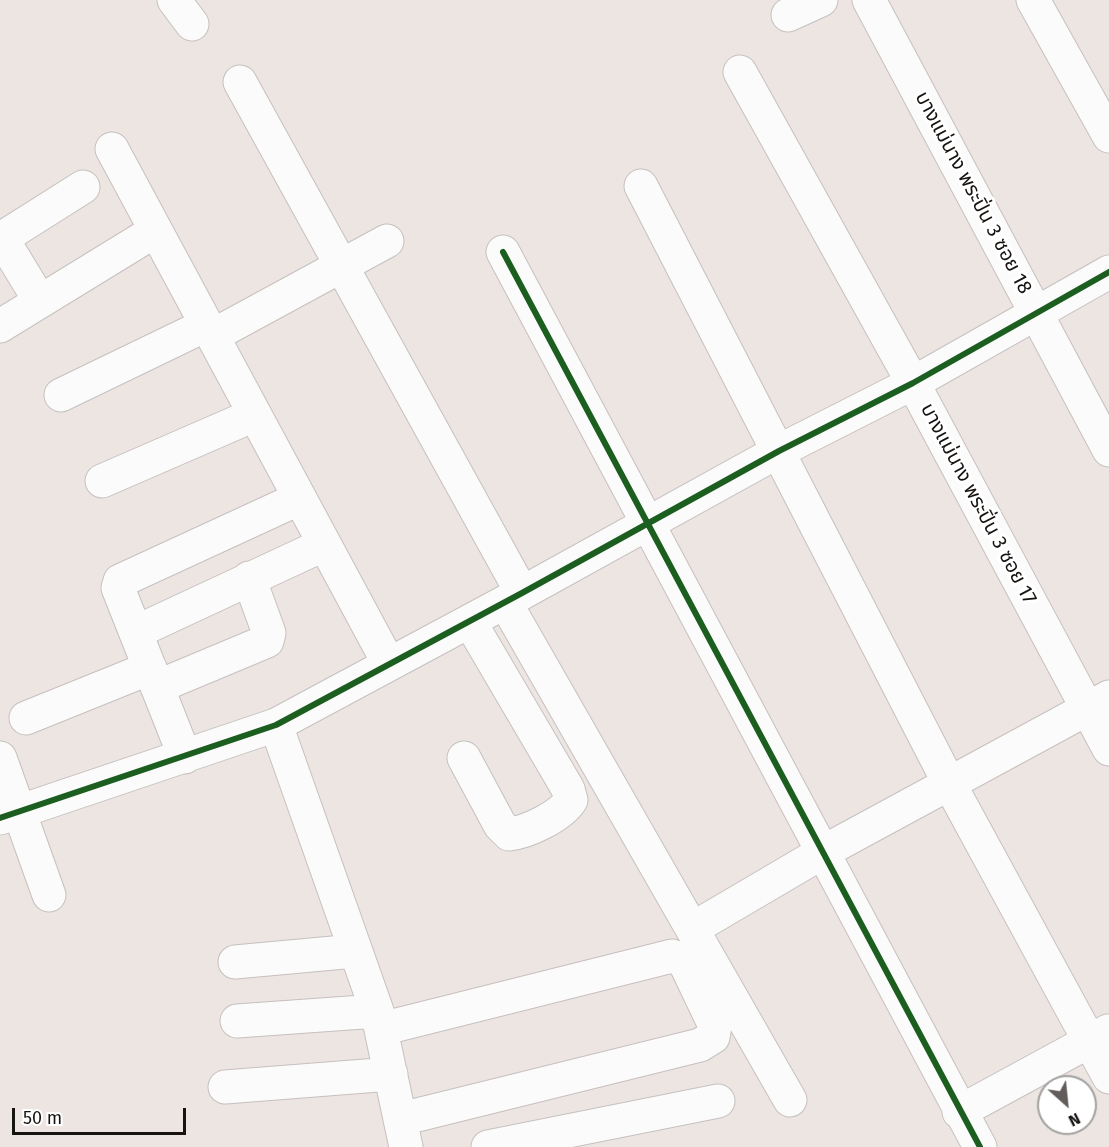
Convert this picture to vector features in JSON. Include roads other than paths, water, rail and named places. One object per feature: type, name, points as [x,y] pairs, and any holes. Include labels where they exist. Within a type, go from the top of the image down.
[{"type":"street","points":[[788,15],[821,0]]},
{"type":"street","name":"บางแม่นาง พระปิ่น 3 ซอย 18","points":[[869,0],[1109,450]]},
{"type":"street","points":[[1033,0],[1109,136]]},
{"type":"street","name":"บางแม่นาง พระปิ่น 3 ซอย 17","points":[[740,72],[913,383],[1098,703],[1109,749]]},
{"type":"street","points":[[240,82],[343,265],[514,598],[692,929],[790,1100]]},
{"type":"street","points":[[112,148],[298,499],[389,664]]},
{"type":"street","points":[[641,186],[949,783],[1099,1035],[1109,1077]]},
{"type":"street","points":[[40,301],[6,245],[7,235],[83,187]]},
{"type":"street","points":[[0,326],[155,231]]},
{"type":"street","points":[[61,395],[209,330],[387,241]]},
{"type":"street","points":[[503,252],[824,852],[959,1112],[980,1147]]},
{"type":"street","points":[[10,815],[276,724],[470,622],[779,451],[913,383],[1109,272]]},
{"type":"street","points":[[102,481],[254,415]]},
{"type":"street","points":[[185,757],[118,588],[120,581],[298,499]]},
{"type":"street","points":[[135,632],[323,545]]},
{"type":"street","points":[[26,718],[267,641],[269,633],[249,579]]},
{"type":"street","points":[[464,758],[500,825],[509,834],[520,833],[567,808],[572,800],[568,789],[470,622]]},
{"type":"street","points":[[692,929],[824,852],[1098,703]]},
{"type":"street","points":[[237,1021],[379,1020],[672,957],[684,961],[715,1026],[713,1037],[700,1045],[403,1133],[379,1020],[276,724]]},
{"type":"street","points":[[0,758],[10,815],[50,895]]},
{"type":"street","points":[[235,962],[355,951]]},
{"type":"street","points":[[959,1112],[1099,1035]]},
{"type":"street","points":[[225,1087],[391,1074]]},
{"type":"street","points":[[489,1147],[718,1101]]}]
